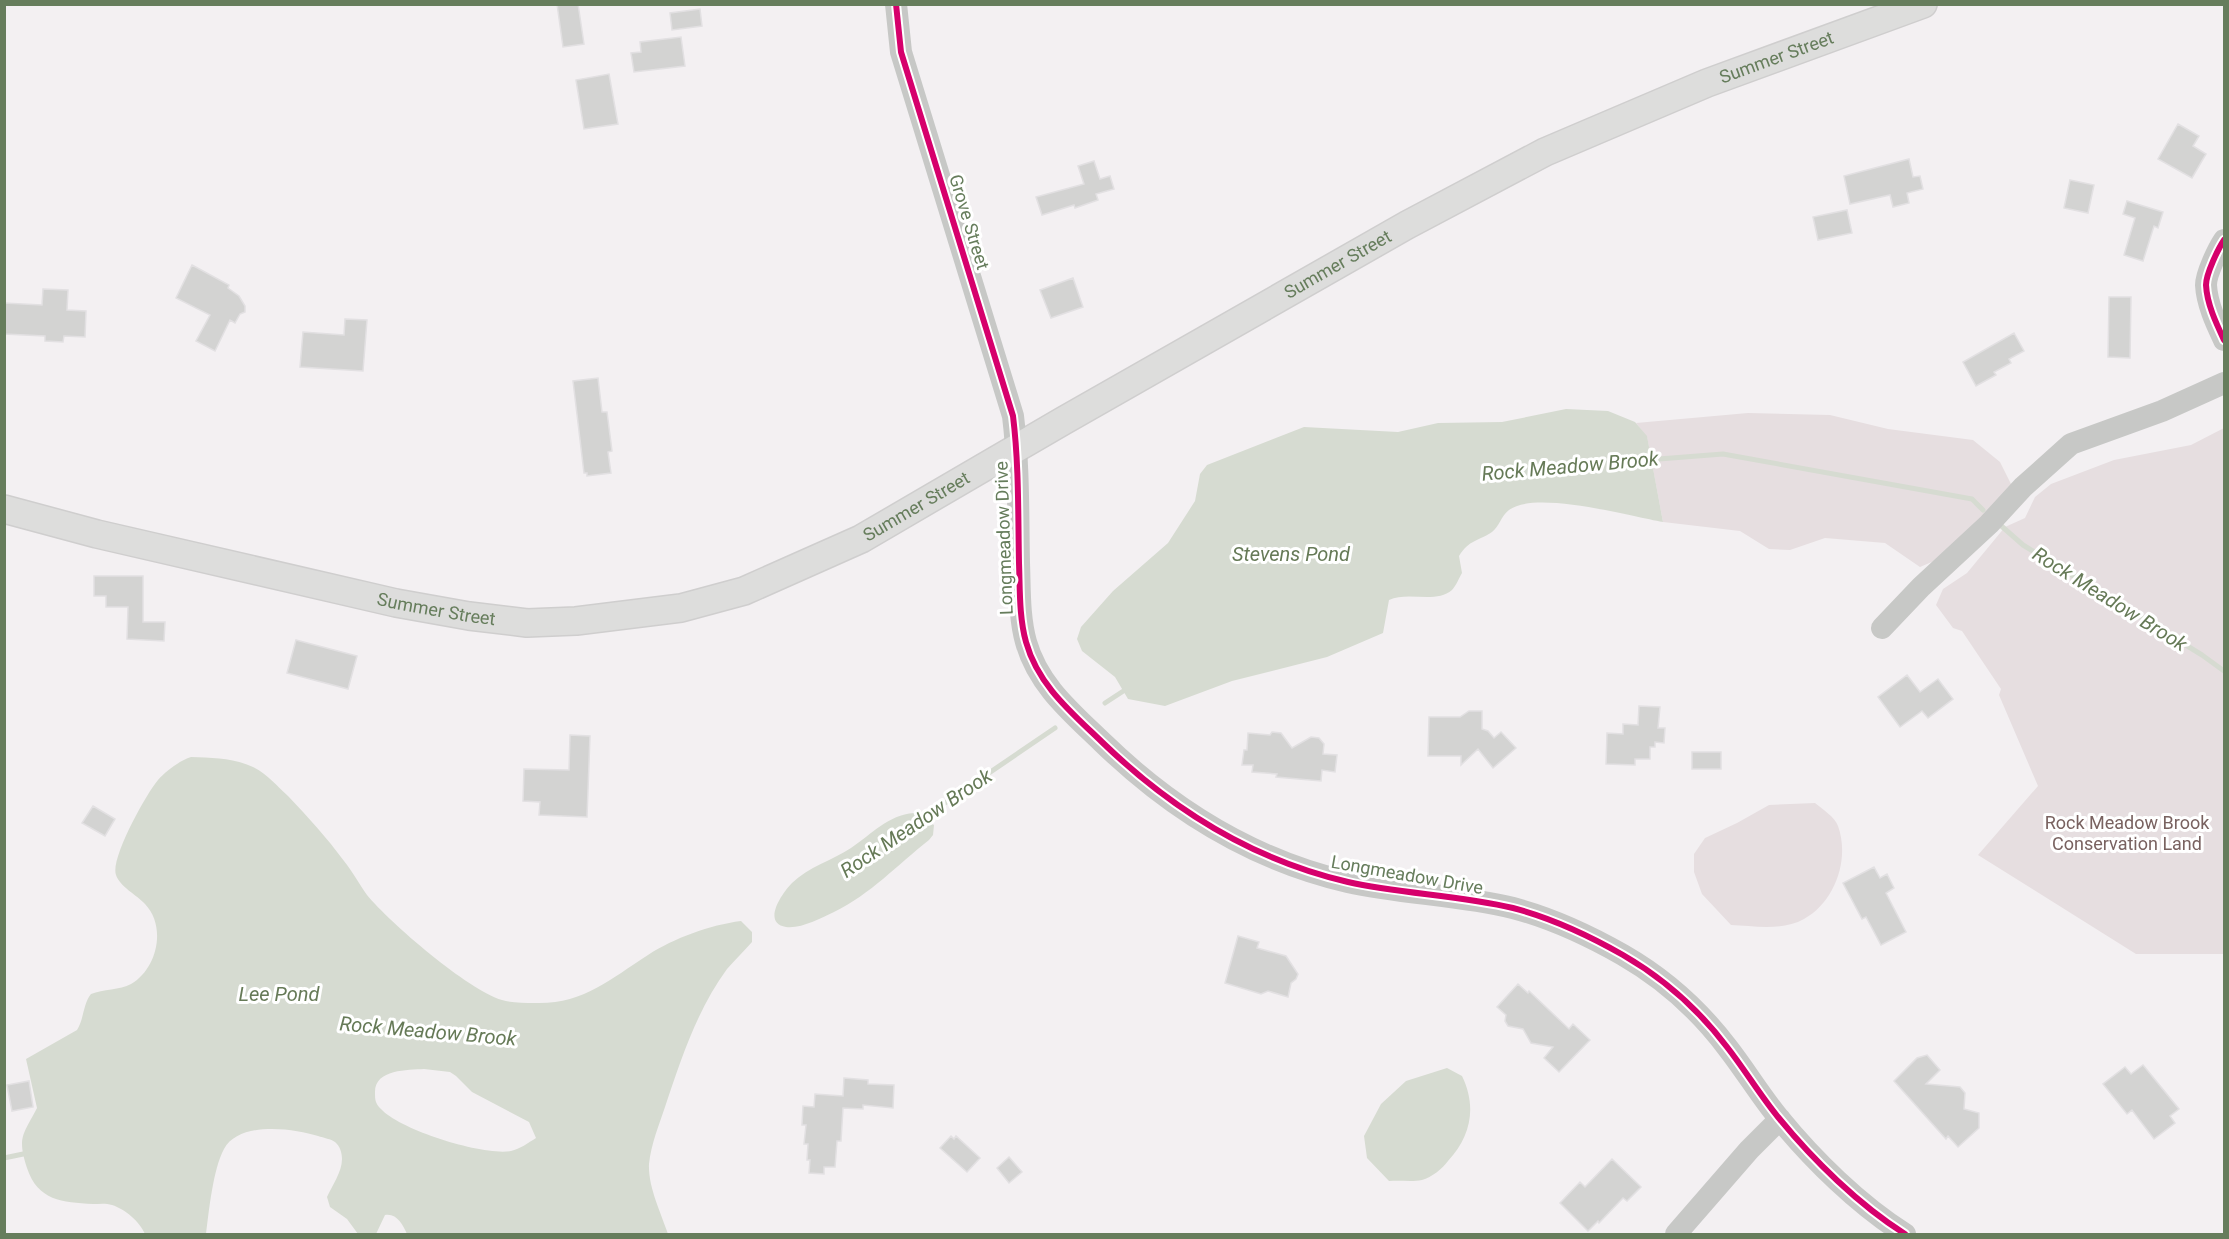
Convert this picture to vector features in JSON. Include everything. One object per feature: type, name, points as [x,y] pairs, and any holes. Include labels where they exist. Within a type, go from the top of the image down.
[{"type":"main road","name":"Summer Street","points":[[4,509],[97,534],[396,603],[469,616],[527,623],[576,621],[681,608],[744,591],[861,539],[1407,225],[1545,152],[1707,83],[1923,4]]},
{"type":"street","name":"Grove Street","points":[[896,4],[901,52],[1004,386],[1017,448]]},
{"type":"street","points":[[2224,240],[2206,283],[2213,317],[2224,340]]},
{"type":"street","points":[[1882,628],[1921,587],[1989,525],[2023,487],[2071,444],[2162,411],[2224,383]]},
{"type":"street","name":"Longmeadow Drive","points":[[1017,448],[1020,604],[1026,643],[1048,687],[1114,754],[1194,817],[1242,845],[1293,866],[1351,883],[1513,908],[1552,920],[1589,936],[1661,979],[1725,1044],[1780,1119],[1843,1185],[1880,1218],[1905,1234]]},
{"type":"street","points":[[1676,1234],[1749,1150],[1780,1119]]},
{"type":"green space","points":[[1748,413],[1830,415],[1888,429],[1973,440],[2000,462],[2012,486],[1941,558],[1920,567],[1885,543],[1825,538],[1790,550],[1769,549],[1740,531],[1663,522],[1647,437],[1636,423]]},
{"type":"green space","name":"Rock Meadow Brook Conservation Land","points":[[2224,428],[2224,954],[2136,954],[1978,855],[2038,786],[1999,695],[2001,689],[1962,631],[1953,628],[1936,605],[1943,589],[1967,573],[2005,527],[2025,518],[2035,497],[2051,484],[2114,460],[2191,445]]},
{"type":"green space","points":[[1815,803],[1834,819],[1841,839],[1841,865],[1832,891],[1815,911],[1796,923],[1768,927],[1731,925],[1702,894],[1694,872],[1694,854],[1705,838],[1769,805]]},
{"type":"water","name":"Stevens Pond","points":[[1566,409],[1608,411],[1635,422],[1647,436],[1663,522],[1560,503],[1522,505],[1509,510],[1492,532],[1463,550],[1459,556],[1462,573],[1452,590],[1438,596],[1389,600],[1383,633],[1327,657],[1232,681],[1165,706],[1128,699],[1115,677],[1082,651],[1077,639],[1081,627],[1113,591],[1168,543],[1195,501],[1200,474],[1207,465],[1304,427],[1398,432],[1438,423],[1502,422]]},
{"type":"water","name":"Lee Pond","points":[[191,757],[231,760],[246,764],[272,780],[331,844],[367,895],[393,922],[450,970],[487,994],[502,1000],[518,1003],[551,1003],[567,1000],[607,982],[669,943],[705,929],[741,921],[752,932],[752,942],[727,969],[698,1018],[655,1135],[649,1173],[668,1234],[407,1234],[399,1220],[385,1215],[376,1234],[358,1234],[347,1219],[330,1207],[327,1197],[342,1164],[342,1154],[338,1146],[333,1141],[307,1133],[281,1129],[254,1130],[242,1134],[231,1140],[224,1149],[214,1179],[206,1234],[145,1234],[136,1221],[117,1207],[52,1198],[38,1187],[27,1168],[22,1149],[23,1136],[37,1108],[26,1059],[77,1030],[91,994],[131,984],[140,977],[153,958],[156,947],[156,924],[145,904],[118,879],[116,867],[118,855],[138,812],[158,780],[177,764]],"holes":[[[424,1069],[450,1072],[472,1092],[529,1122],[536,1138],[511,1151],[482,1150],[423,1133],[391,1117],[376,1103],[376,1084],[386,1075]]]},
{"type":"water","points":[[914,813],[934,825],[933,835],[860,897],[804,925],[786,927],[775,920],[776,907],[784,893],[798,877],[851,848],[888,821]]},
{"type":"water","points":[[1447,1068],[1462,1076],[1467,1088],[1469,1121],[1462,1142],[1446,1164],[1429,1177],[1418,1181],[1389,1181],[1367,1158],[1364,1136],[1381,1104],[1406,1081]]},
{"type":"building","points":[[557,4],[578,4],[584,44],[563,47]]},
{"type":"building","points":[[700,9],[702,26],[672,30],[670,13]]},
{"type":"building","points":[[681,37],[685,66],[634,72],[631,53],[641,52],[640,42]]},
{"type":"building","points":[[609,74],[618,124],[584,129],[576,80]]},
{"type":"building","points":[[2178,124],[2199,136],[2193,146],[2206,154],[2192,178],[2158,159]]},
{"type":"building","points":[[1909,159],[1913,177],[1920,176],[1923,189],[1907,193],[1909,203],[1893,207],[1890,195],[1850,204],[1844,176]]},
{"type":"building","points":[[1094,161],[1100,179],[1110,176],[1114,189],[1096,194],[1098,200],[1042,215],[1036,197],[1084,184],[1078,166]]},
{"type":"building","points":[[2070,180],[2094,185],[2088,213],[2064,208]]},
{"type":"building","points":[[2127,201],[2163,212],[2158,228],[2154,226],[2143,261],[2124,255],[2135,218],[2123,214]]},
{"type":"building","points":[[1847,210],[1852,233],[1818,240],[1813,217]]},
{"type":"building","points":[[192,265],[229,285],[228,288],[239,296],[245,306],[245,312],[240,314],[235,323],[230,320],[215,351],[196,341],[210,315],[176,298]]},
{"type":"building","points":[[1073,278],[1083,307],[1051,318],[1040,290]]},
{"type":"building","points":[[43,289],[68,290],[67,310],[86,311],[85,337],[64,336],[63,342],[45,341],[45,336],[4,334],[4,303],[42,305]]},
{"type":"building","points":[[2109,297],[2131,297],[2130,358],[2108,357]]},
{"type":"building","points":[[345,319],[367,320],[363,371],[300,367],[303,332],[344,335]]},
{"type":"building","points":[[2014,333],[2024,351],[2009,359],[2011,363],[1994,372],[1996,375],[1976,386],[1963,362]]},
{"type":"building","points":[[598,378],[602,412],[607,412],[612,451],[608,452],[611,473],[587,476],[587,473],[584,473],[573,381]]},
{"type":"building","points":[[94,576],[143,576],[143,622],[165,622],[164,641],[127,639],[128,607],[106,607],[106,596],[94,596]]},
{"type":"building","points":[[296,640],[357,656],[348,689],[287,673]]},
{"type":"building","points":[[1907,675],[1920,692],[1938,679],[1953,699],[1928,718],[1922,711],[1900,727],[1878,697]]},
{"type":"building","points":[[1639,706],[1660,707],[1658,728],[1665,728],[1664,743],[1655,742],[1655,747],[1650,747],[1650,759],[1635,759],[1635,765],[1606,764],[1607,733],[1623,734],[1623,724],[1638,725]]},
{"type":"building","points":[[1469,711],[1482,711],[1482,729],[1488,731],[1494,738],[1501,732],[1516,748],[1493,768],[1478,749],[1461,765],[1461,756],[1428,756],[1429,717],[1460,717]]},
{"type":"building","points":[[1272,732],[1281,733],[1292,748],[1311,737],[1319,738],[1324,744],[1323,754],[1337,755],[1335,772],[1322,770],[1321,781],[1276,777],[1277,774],[1252,772],[1253,765],[1242,765],[1244,750],[1247,750],[1248,733],[1270,735]]},
{"type":"building","points":[[570,735],[590,736],[587,817],[539,815],[540,802],[523,801],[524,769],[569,770]]},
{"type":"building","points":[[1692,752],[1721,752],[1721,769],[1692,769]]},
{"type":"building","points":[[93,806],[115,819],[105,836],[82,823]]},
{"type":"building","points":[[1874,867],[1880,878],[1887,874],[1894,888],[1886,893],[1906,932],[1881,945],[1866,917],[1862,919],[1843,883]]},
{"type":"building","points":[[1238,936],[1259,942],[1257,948],[1286,956],[1298,974],[1291,983],[1288,997],[1268,991],[1261,994],[1225,983]]},
{"type":"building","points":[[1518,984],[1528,993],[1529,991],[1569,1029],[1573,1024],[1590,1040],[1559,1072],[1544,1058],[1553,1047],[1531,1043],[1523,1029],[1508,1026],[1505,1021],[1506,1015],[1497,1007]]},
{"type":"building","points":[[1927,1055],[1940,1070],[1926,1084],[1960,1087],[1965,1093],[1964,1109],[1979,1113],[1979,1128],[1958,1147],[1948,1136],[1946,1139],[1894,1081],[1917,1058]]},
{"type":"building","points":[[2143,1065],[2179,1109],[2170,1116],[2175,1123],[2154,1139],[2132,1110],[2127,1114],[2103,1084],[2125,1067],[2131,1074]]},
{"type":"building","points":[[844,1078],[868,1080],[868,1084],[894,1085],[893,1108],[863,1105],[863,1109],[843,1108],[841,1141],[837,1141],[835,1167],[824,1167],[824,1174],[809,1173],[808,1144],[804,1144],[806,1125],[802,1125],[803,1106],[814,1107],[815,1094],[843,1096]]},
{"type":"building","points":[[29,1081],[33,1107],[12,1111],[7,1085]]},
{"type":"building","points":[[951,1136],[954,1139],[956,1136],[980,1158],[967,1172],[940,1148]]},
{"type":"building","points":[[1009,1157],[1022,1172],[1009,1183],[997,1168]]},
{"type":"building","points":[[1612,1159],[1641,1187],[1627,1201],[1623,1198],[1588,1231],[1560,1203],[1580,1182],[1585,1187]]},
{"type":"waterway","name":"Rock Meadow Brook","points":[[1646,460],[1723,454],[1972,499],[1983,510]]},
{"type":"waterway","name":"Rock Meadow Brook","points":[[1998,523],[2023,545],[2202,655],[2224,671]]},
{"type":"waterway","name":"Rock Meadow Brook","points":[[1105,703],[1128,688]]},
{"type":"waterway","name":"Rock Meadow Brook","points":[[920,820],[1055,728]]},
{"type":"waterway","name":"Rock Meadow Brook","points":[[4,1158],[28,1153]]},
{"type":"cycle path","points":[[896,4],[901,52],[1013,416],[1022,623],[1031,657],[1047,685],[1102,742],[1156,789],[1215,829],[1247,846],[1279,860],[1348,882],[1472,900],[1527,912],[1583,934],[1638,964],[1666,984],[1705,1020],[1778,1117],[1821,1165],[1871,1210],[1905,1234]]},
{"type":"cycle path","points":[[2224,240],[2210,268],[2206,285],[2210,306],[2224,340]]}]
